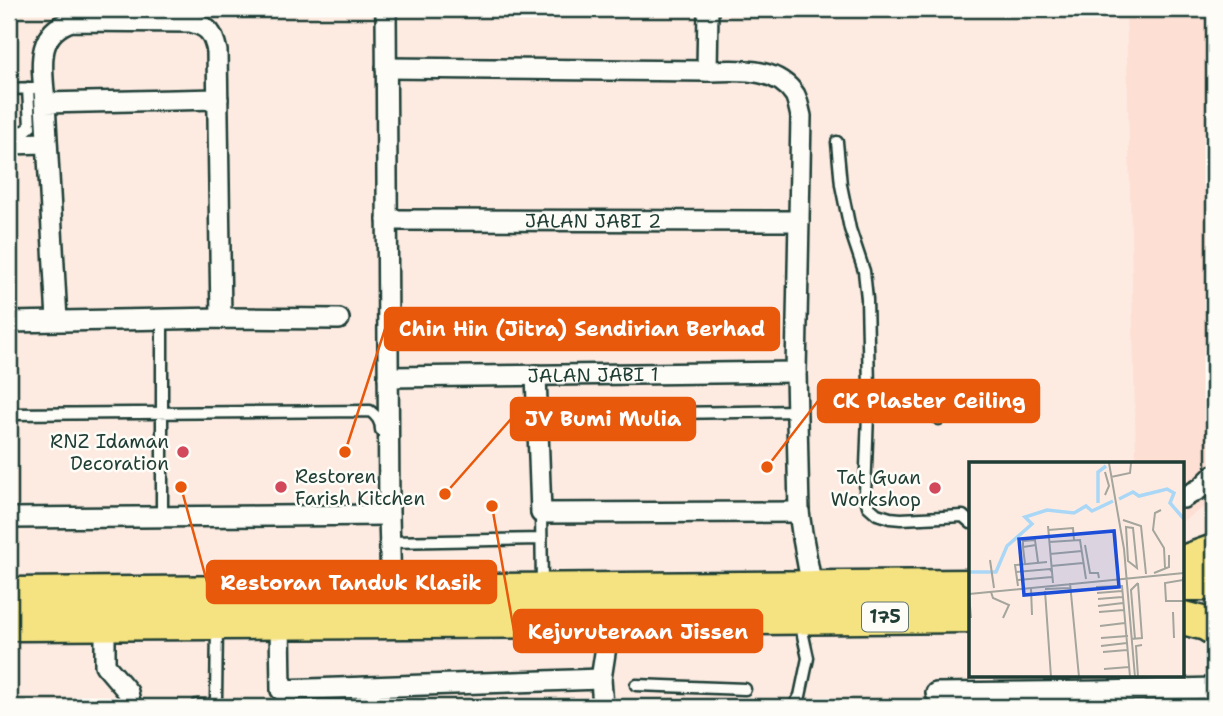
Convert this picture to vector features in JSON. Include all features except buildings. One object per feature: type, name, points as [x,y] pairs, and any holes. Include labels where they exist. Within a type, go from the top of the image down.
[{"type":"highway","points":[[1184,562],[1214,551]]},
{"type":"highway","points":[[1184,584],[1214,584]]},
{"type":"highway","name":"175","points":[[9,594],[969,586]]},
{"type":"highway","points":[[1184,616],[1214,615]]},
{"type":"highway","points":[[1184,616],[1214,629]]},
{"type":"highway","name":"175","points":[[9,624],[969,617]]},
{"type":"street","points":[[386,9],[388,377],[385,515],[390,542],[391,590]]},
{"type":"street","points":[[706,72],[708,9]]},
{"type":"street","points":[[57,320],[46,143],[39,93],[44,45],[60,24],[72,20],[191,22],[210,31],[215,40],[221,318]]},
{"type":"street","points":[[386,68],[752,71],[773,76],[786,84],[796,96],[801,116],[796,372],[799,512],[812,587]]},
{"type":"street","points":[[39,93],[218,99]]},
{"type":"street","points":[[9,144],[46,143]]},
{"type":"street","name":"JALAN JABI 2","points":[[387,220],[799,221]]},
{"type":"street","points":[[9,322],[339,319]]},
{"type":"street","name":"JALAN JABI 1","points":[[388,377],[796,372]]},
{"type":"street","points":[[536,375],[541,513],[799,512]]},
{"type":"street","points":[[1184,497],[1202,488],[1214,475]]},
{"type":"street","points":[[9,517],[385,515]]},
{"type":"street","points":[[603,707],[601,679],[610,621]]},
{"type":"street","points":[[104,623],[105,665],[128,692],[131,707]]},
{"type":"street","points":[[280,623],[280,699],[601,679]]},
{"type":"street","points":[[936,692],[1102,699],[1214,688]]},
{"type":"lane","points":[[9,89],[39,93],[30,127],[25,131],[9,132]]},
{"type":"lane","points":[[837,142],[845,207],[864,271],[867,299],[868,506],[890,518],[963,516],[969,521]]},
{"type":"lane","points":[[162,319],[162,516]]},
{"type":"lane","points":[[869,387],[913,393],[935,410],[939,419]]},
{"type":"lane","points":[[9,414],[370,411],[378,417],[381,424],[385,515]]},
{"type":"lane","points":[[537,415],[797,411]]},
{"type":"lane","points":[[541,513],[542,589]]},
{"type":"lane","points":[[390,542],[541,539]]},
{"type":"lane","points":[[793,707],[800,696],[808,658],[799,618]]},
{"type":"lane","points":[[197,705],[211,705],[216,700],[217,622]]},
{"type":"lane","points":[[636,685],[745,689]]},
{"type":"shaded area","points":[[1126,9],[1214,9],[1214,501],[1184,520],[1184,462],[1136,462]]},
{"type":"place","name":"RNZ Idaman Decoration","points":[[183,452]]},
{"type":"place","name":"Chin Hin (Jitra) Sendirian Berhad","points":[[345,452]]},
{"type":"place","name":"CK Plaster Ceiling","points":[[767,467]]},
{"type":"place","name":"Restoran Tanduk Klasik","points":[[181,487]]},
{"type":"place","name":"Restoren Farish Kitchen","points":[[281,487]]},
{"type":"place","name":"Tat Guan Workshop","points":[[935,488]]},
{"type":"place","name":"JV Bumi Mulia","points":[[445,494]]},
{"type":"place","name":"Kejuruteraan Jissen","points":[[492,506]]}]
